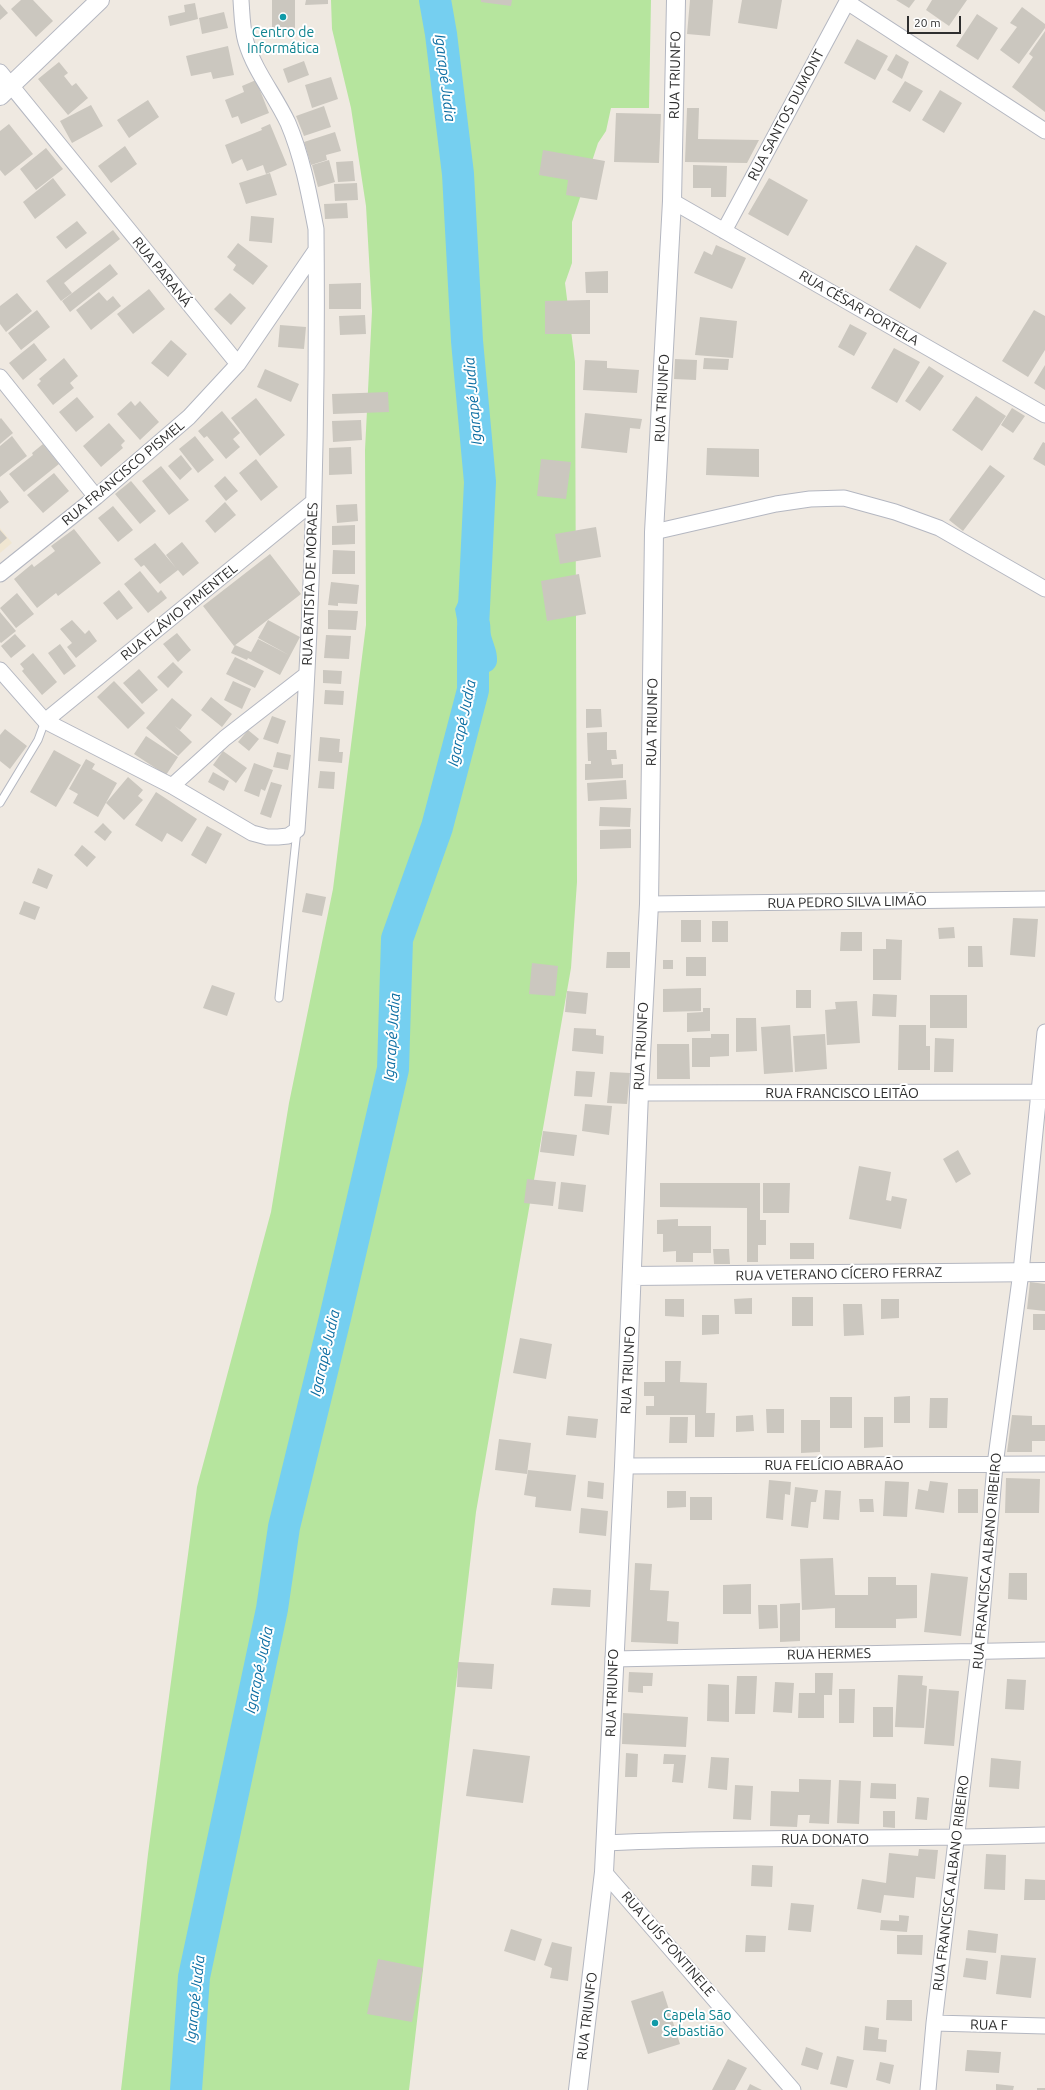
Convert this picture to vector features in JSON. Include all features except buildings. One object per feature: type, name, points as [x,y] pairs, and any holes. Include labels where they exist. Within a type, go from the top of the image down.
[{"type":"street","points":[[6,91],[100,0]]},
{"type":"street","name":"RUA BATISTA DE MORAES","points":[[241,0],[246,42],[260,75],[288,123],[310,195],[316,229],[313,502],[306,675],[297,830]]},
{"type":"street","name":"RUA TRIUNFO","points":[[578,2090],[604,1872],[613,1659],[624,1466],[639,1093],[649,904],[654,532],[672,201],[676,0]]},
{"type":"street","points":[[848,1],[1045,131]]},
{"type":"street","name":"RUA SANTOS DUMONT","points":[[724,231],[848,1]]},
{"type":"street","name":"RUA PARANÁ","points":[[0,72],[6,91],[238,364]]},
{"type":"street","name":"RUA CÉSAR PORTELA","points":[[672,201],[1045,415]]},
{"type":"street","points":[[238,364],[316,250]]},
{"type":"street","name":"RUA FRANCISCO PISMEL","points":[[0,574],[96,497],[189,417],[238,364]]},
{"type":"street","points":[[0,377],[96,497]]},
{"type":"street","points":[[654,532],[776,504],[810,499],[844,498],[895,512],[939,528],[1045,589]]},
{"type":"street","name":"RUA FLÁVIO PIMENTEL","points":[[45,722],[313,502]]},
{"type":"street","points":[[0,670],[45,722],[172,786],[252,833],[267,837],[278,837],[288,836],[297,830]]},
{"type":"street","points":[[172,786],[224,738],[306,675]]},
{"type":"street","name":"RUA PEDRO SILVA LIMÃO","points":[[649,904],[1045,899]]},
{"type":"street","name":"RUA FRANCISCA ALBANO RIBEIRO","points":[[928,2090],[934,2023],[958,1838],[979,1650],[995,1464],[1042,1092],[1045,1032]]},
{"type":"street","name":"RUA FRANCISCO LEITÃO","points":[[639,1093],[1042,1092]]},
{"type":"street","name":"RUA VETERANO CÍCERO FERRAZ","points":[[632,1276],[1045,1272]]},
{"type":"street","name":"RUA FELÍCIO ABRAÃO","points":[[624,1466],[1045,1464]]},
{"type":"street","name":"RUA HERMES","points":[[613,1659],[979,1650],[1045,1650]]},
{"type":"street","name":"RUA DONATO","points":[[606,1843],[664,1840],[1045,1836]]},
{"type":"street","name":"RUA LUÍS FONTINELE","points":[[604,1872],[793,2090]]},
{"type":"street","name":"RUA F","points":[[934,2023],[1045,2026]]},
{"type":"lane","points":[[0,803],[38,740],[45,722]]},
{"type":"lane","points":[[279,998],[297,830]]},
{"type":"shaded area","points":[[0,528],[12,543],[0,553]]},
{"type":"green space","points":[[331,0],[651,0],[649,108],[611,108],[606,131],[598,143],[572,222],[572,263],[565,283],[575,362],[577,882],[571,968],[476,1512],[409,2090],[121,2090],[148,1854],[197,1487],[271,1212],[289,1103],[333,889],[366,625],[365,450],[372,311],[366,206],[351,108],[332,29]]},
{"type":"water","points":[[475,554],[481,554],[483,559],[483,567],[478,580],[477,591],[490,622],[491,635],[496,650],[497,659],[494,669],[490,672],[468,676],[463,675],[460,669],[462,646],[455,609],[469,578],[468,560]]},
{"type":"waterway","name":"Igarapé Judia","points":[[186,2090],[194,1977],[272,1609],[284,1527],[335,1318],[393,1069],[397,939],[437,827],[473,690],[473,628],[480,482],[467,341],[458,174],[441,34],[435,0]]},
{"type":"place","name":"Centro de Informática","points":[[283,17]]},
{"type":"place","name":"Capela São Sebastião","points":[[655,2023]]}]
